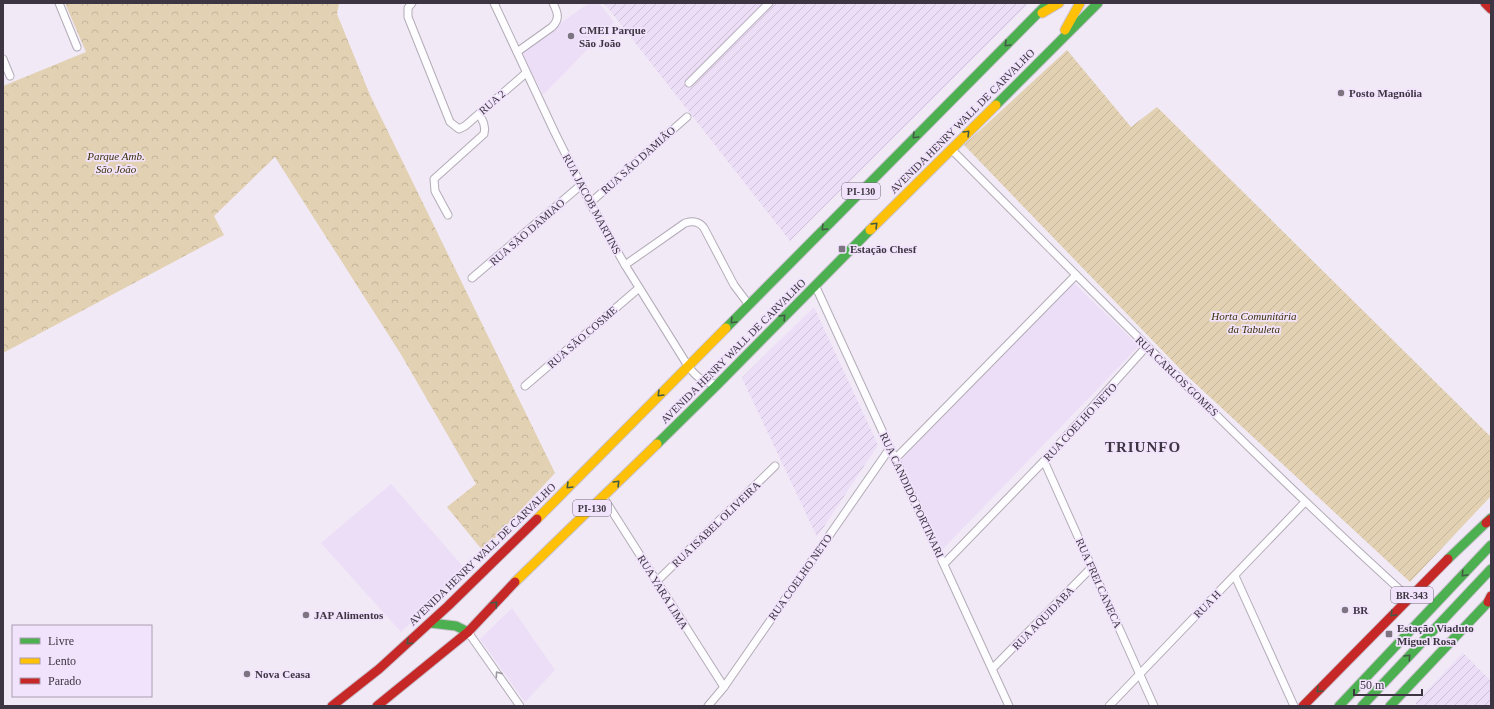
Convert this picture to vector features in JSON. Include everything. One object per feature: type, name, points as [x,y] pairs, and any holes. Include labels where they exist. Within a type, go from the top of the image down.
[{"type":"main road","name":"AVENIDA HENRY WALL DE CARVALHO","points":[[332,706],[379,669],[489,567],[1048,3]]},
{"type":"main road","points":[[1034,16],[1059,3]]},
{"type":"main road","points":[[1061,40],[1080,3]]},
{"type":"main road","name":"AVENIDA HENRY WALL DE CARVALHO","points":[[377,706],[387,703],[468,632],[509,588],[717,385],[815,285],[1098,3]]},
{"type":"main road","points":[[1485,3],[1491,9]]},
{"type":"main road","name":"BR-343","points":[[1303,706],[1409,598],[1489,520]]},
{"type":"main road","points":[[1339,706],[1491,545]]},
{"type":"main road","points":[[1362,706],[1491,569]]},
{"type":"main road","points":[[1390,706],[1490,599]]},
{"type":"main road","points":[[430,623],[456,626],[468,632]]},
{"type":"street","points":[[58,3],[77,47]]},
{"type":"street","name":"RUA 2","points":[[412,3],[407,12],[411,25],[450,122],[459,129],[465,126],[526,73]]},
{"type":"street","name":"RUA JACOB MARTINS","points":[[494,3],[526,73],[581,185],[625,265],[688,366],[696,376],[708,383],[717,385]]},
{"type":"street","points":[[517,52],[557,22],[558,12],[553,3]]},
{"type":"street","points":[[689,83],[769,3]]},
{"type":"street","points":[[3,59],[10,76]]},
{"type":"street","points":[[448,215],[435,191],[434,180],[484,134],[484,124],[479,114]]},
{"type":"street","name":"RUA SÃO DAMIÃO","points":[[590,203],[687,117]]},
{"type":"street","name":"RUA CARLOS GOMES","points":[[951,149],[1146,347],[1305,502],[1409,598]]},
{"type":"street","name":"RUA SÃO DAMIAO","points":[[472,278],[581,185]]},
{"type":"street","points":[[625,265],[685,223],[694,221],[699,223],[704,228],[734,285],[749,305]]},
{"type":"street","points":[[895,459],[1076,275]]},
{"type":"street","name":"RUA CANDIDO PORTINARI","points":[[815,285],[993,668],[1009,706]]},
{"type":"street","name":"RUA SÃO COSME","points":[[525,386],[640,288]]},
{"type":"street","name":"RUA COELHO NETO","points":[[944,564],[1044,461],[1146,347]]},
{"type":"street","name":"RUA COELHO NETO","points":[[708,706],[724,687],[890,448]]},
{"type":"street","name":"RUA FREI CANECA","points":[[1044,461],[1154,706]]},
{"type":"street","name":"RUA ISABEL OLIVEIRA","points":[[656,582],[775,466]]},
{"type":"street","name":"RUA YARA LIMA","points":[[603,497],[724,687]]},
{"type":"street","name":"RUA H","points":[[1109,706],[1305,502]]},
{"type":"street","name":"RUA AQUIDABA","points":[[993,668],[1092,567]]},
{"type":"street","points":[[1235,576],[1294,706]]},
{"type":"street","points":[[468,632],[520,706]]},
{"type":"shaded area","name":"CMEI Parque São João","points":[[589,3],[599,3],[614,22],[543,95],[521,51]]},
{"type":"shaded area","points":[[604,3],[1029,3],[790,241]]},
{"type":"shaded area","points":[[1073,282],[1139,346],[941,551],[900,461]]},
{"type":"shaded area","points":[[814,307],[878,445],[817,537],[742,378]]},
{"type":"shaded area","points":[[391,484],[465,569],[401,632],[321,543]]},
{"type":"shaded area","points":[[512,608],[555,670],[525,702],[480,639]]},
{"type":"shaded area","points":[[1463,653],[1491,681],[1491,706],[1418,706],[1415,703]]},
{"type":"green space","name":"Parque Amb. São João","points":[[65,3],[339,3],[337,14],[370,95],[555,473],[483,551],[447,507],[476,484],[402,356],[275,157],[214,216],[224,235],[3,353],[3,86],[86,52]]},
{"type":"green space","name":"Horta Comunitária da Tabuleta","points":[[1067,50],[1131,127],[1157,107],[1491,437],[1491,496],[1410,582],[1185,374],[964,145]]},
{"type":"traffic: fast","points":[[726,328],[1048,3]]},
{"type":"traffic: fast","points":[[996,105],[1098,3]]},
{"type":"traffic: fast","points":[[657,444],[870,230]]},
{"type":"traffic: fast","points":[[1448,559],[1491,518]]},
{"type":"traffic: fast","points":[[1339,706],[1491,545]]},
{"type":"traffic: fast","points":[[1362,706],[1491,569]]},
{"type":"traffic: fast","points":[[1390,706],[1491,599]]},
{"type":"traffic: fast","points":[[430,623],[456,626],[468,632]]},
{"type":"traffic: slow","points":[[1042,13],[1059,3]]},
{"type":"traffic: slow","points":[[1065,30],[1080,3]]},
{"type":"traffic: slow","points":[[870,230],[996,105]]},
{"type":"traffic: slow","points":[[537,519],[726,328]]},
{"type":"traffic: slow","points":[[515,582],[657,444]]},
{"type":"traffic: jam","points":[[1485,3],[1491,9]]},
{"type":"traffic: jam","points":[[332,706],[379,669],[448,606],[537,519]]},
{"type":"traffic: jam","points":[[1486,523],[1491,519]]},
{"type":"traffic: jam","points":[[1303,706],[1448,559]]},
{"type":"traffic: jam","points":[[377,706],[468,632],[515,582]]},
{"type":"traffic: jam","points":[[1488,602],[1491,596]]},
{"type":"place","name":"CMEI Parque São João","points":[[571,36]]},
{"type":"place","name":"Posto Magnólia","points":[[1341,93]]},
{"type":"place","name":"Estação Chesf","points":[[842,249]]},
{"type":"place","name":"BR","points":[[1345,610]]},
{"type":"place","name":"JAP Alimentos","points":[[306,615]]},
{"type":"place","name":"Estação Viaduto Miguel Rosa","points":[[1389,634]]},
{"type":"place","name":"Nova Ceasa","points":[[247,674]]},
{"type":"district","name":"TRIUNFO","points":[[1143,447]]}]
